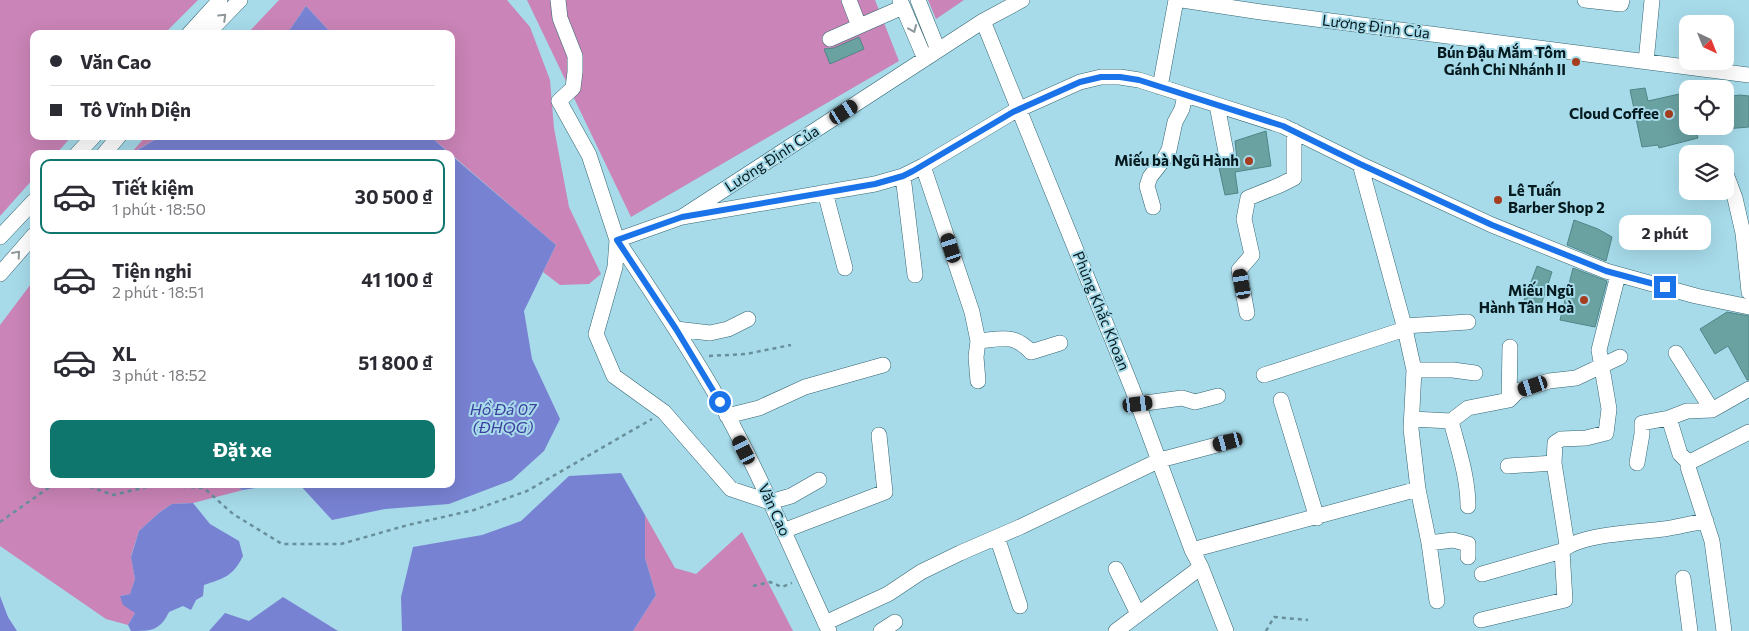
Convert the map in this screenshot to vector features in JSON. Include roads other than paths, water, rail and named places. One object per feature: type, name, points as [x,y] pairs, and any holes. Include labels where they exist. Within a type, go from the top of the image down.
[{"type":"street","points":[[192,30],[220,0]]},
{"type":"street","points":[[211,30],[240,0]]},
{"type":"street","points":[[558,0],[560,18],[575,56],[573,88],[559,101],[589,155],[617,240],[615,267],[596,334],[614,376],[664,412],[731,489],[770,502],[791,496],[819,480]]},
{"type":"street","points":[[849,0],[859,26]]},
{"type":"street","points":[[918,0],[938,50]]},
{"type":"street","name":"Lương Định Của","points":[[617,240],[682,217],[982,21],[1022,0]]},
{"type":"street","points":[[1160,87],[1176,0]]},
{"type":"street","name":"Lương Định Của","points":[[1182,0],[1262,6],[1646,62],[1749,75]]},
{"type":"street","points":[[1585,0],[1622,4],[1622,0]]},
{"type":"street","points":[[1646,62],[1652,0]]},
{"type":"street","points":[[830,39],[859,26],[901,3],[925,59]]},
{"type":"street","name":"Phùng Khắc Khoan","points":[[982,21],[1138,404],[1192,550],[1201,567],[1226,631]]},
{"type":"street","points":[[682,217],[875,184],[903,176],[1018,109],[1080,82],[1101,77],[1120,77],[1139,80],[1294,131],[1360,164],[1492,225],[1606,271],[1696,296],[1749,307]]},
{"type":"street","points":[[1153,208],[1147,191],[1148,182],[1168,150],[1175,122],[1182,109],[1185,95]]},
{"type":"street","points":[[1217,105],[1226,152]]},
{"type":"street","points":[[1247,313],[1239,270],[1252,255],[1244,219],[1248,198],[1280,186],[1294,178],[1294,131]]},
{"type":"street","points":[[81,150],[90,140]]},
{"type":"street","points":[[107,150],[116,140]]},
{"type":"street","points":[[1360,164],[1379,238],[1398,300],[1414,370],[1411,429],[1418,489],[1429,543],[1437,601]]},
{"type":"street","points":[[923,166],[972,312],[978,341],[976,357],[978,381]]},
{"type":"street","points":[[903,176],[915,275]]},
{"type":"street","points":[[825,192],[845,268]]},
{"type":"street","points":[[1734,195],[1743,233],[1749,292]]},
{"type":"street","points":[[0,237],[30,205]]},
{"type":"street","points":[[0,274],[30,240]]},
{"type":"street","name":"Văn Cao","points":[[617,240],[676,329],[727,416],[770,502],[827,627]]},
{"type":"street","points":[[1481,620],[1565,600],[1564,548],[1554,448],[1556,441],[1561,439],[1586,438],[1606,433],[1608,409],[1599,350],[1618,274]]},
{"type":"street","points":[[676,329],[710,333],[728,329],[748,319]]},
{"type":"street","points":[[1264,375],[1404,328],[1468,322]]},
{"type":"street","points":[[978,341],[1013,338],[1024,344],[1031,352],[1060,343]]},
{"type":"street","points":[[1509,400],[1510,347]]},
{"type":"street","points":[[1676,353],[1712,410]]},
{"type":"street","points":[[1412,419],[1451,421],[1468,408],[1509,400],[1518,391],[1549,381],[1576,378],[1620,357]]},
{"type":"street","points":[[727,416],[759,408],[805,387],[883,364]]},
{"type":"street","points":[[1414,370],[1453,370],[1475,373]]},
{"type":"street","points":[[1637,463],[1642,423],[1669,418],[1687,410],[1712,410],[1749,389]]},
{"type":"street","points":[[1138,404],[1182,398],[1195,402],[1218,396]]},
{"type":"street","points":[[1281,400],[1316,518]]},
{"type":"street","points":[[1669,418],[1680,454],[1689,463],[1688,467],[1712,541],[1724,631]]},
{"type":"street","points":[[1451,421],[1464,474],[1468,506]]},
{"type":"street","points":[[1689,463],[1749,432]]},
{"type":"street","points":[[783,531],[885,492],[879,435]]},
{"type":"street","points":[[827,627],[960,553],[1160,460],[1228,442]]},
{"type":"street","points":[[1508,466],[1554,463]]},
{"type":"street","points":[[1192,550],[1418,489]]},
{"type":"street","points":[[1482,574],[1595,538],[1665,529],[1706,521]]},
{"type":"street","points":[[997,537],[1020,606]]},
{"type":"street","points":[[1429,543],[1453,540],[1468,544],[1468,557]]},
{"type":"street","points":[[1116,631],[1201,567]]},
{"type":"street","points":[[1116,569],[1138,614]]},
{"type":"street","points":[[1683,578],[1690,631]]},
{"type":"street","points":[[881,631],[895,622]]},
{"type":"water","points":[[306,6],[328,30],[290,30]]},
{"type":"water","points":[[154,140],[434,140],[446,150],[138,150]]},
{"type":"water","name":"Hồ Đá 07 (ĐHQG)","points":[[455,158],[556,245],[524,311],[532,359],[560,419],[544,451],[512,480],[449,504],[385,509],[332,520],[303,488],[455,488]]},
{"type":"water","points":[[621,473],[645,515],[645,558],[656,595],[633,631],[402,631],[401,597],[413,547],[482,535],[521,521],[569,476]]},
{"type":"water","points":[[238,488],[256,488],[243,490]]},
{"type":"water","points":[[193,503],[210,524],[239,541],[243,556],[236,568],[228,575],[204,585],[203,596],[196,600],[191,610],[183,606],[169,612],[162,623],[154,629],[131,631],[128,625],[135,613],[123,605],[120,596],[130,594],[135,579],[131,557],[139,531],[172,504]]},
{"type":"water","points":[[0,596],[8,617],[17,631],[0,631]]},
{"type":"water","points":[[283,597],[338,631],[209,631],[225,613],[249,621]]},
{"type":"place","name":"Bún Đậu Mắm Tôm Gánh Chi Nhánh II","points":[[1576,62]]},
{"type":"place","name":"Cloud Coffee","points":[[1669,114]]},
{"type":"place","name":"Miếu bà Ngũ Hành","points":[[1249,161]]},
{"type":"place","name":"Lê Tuấn Barber Shop 2","points":[[1498,200]]},
{"type":"place","name":"Miếu Ngũ Hành Tân Hoà","points":[[1584,300]]}]
